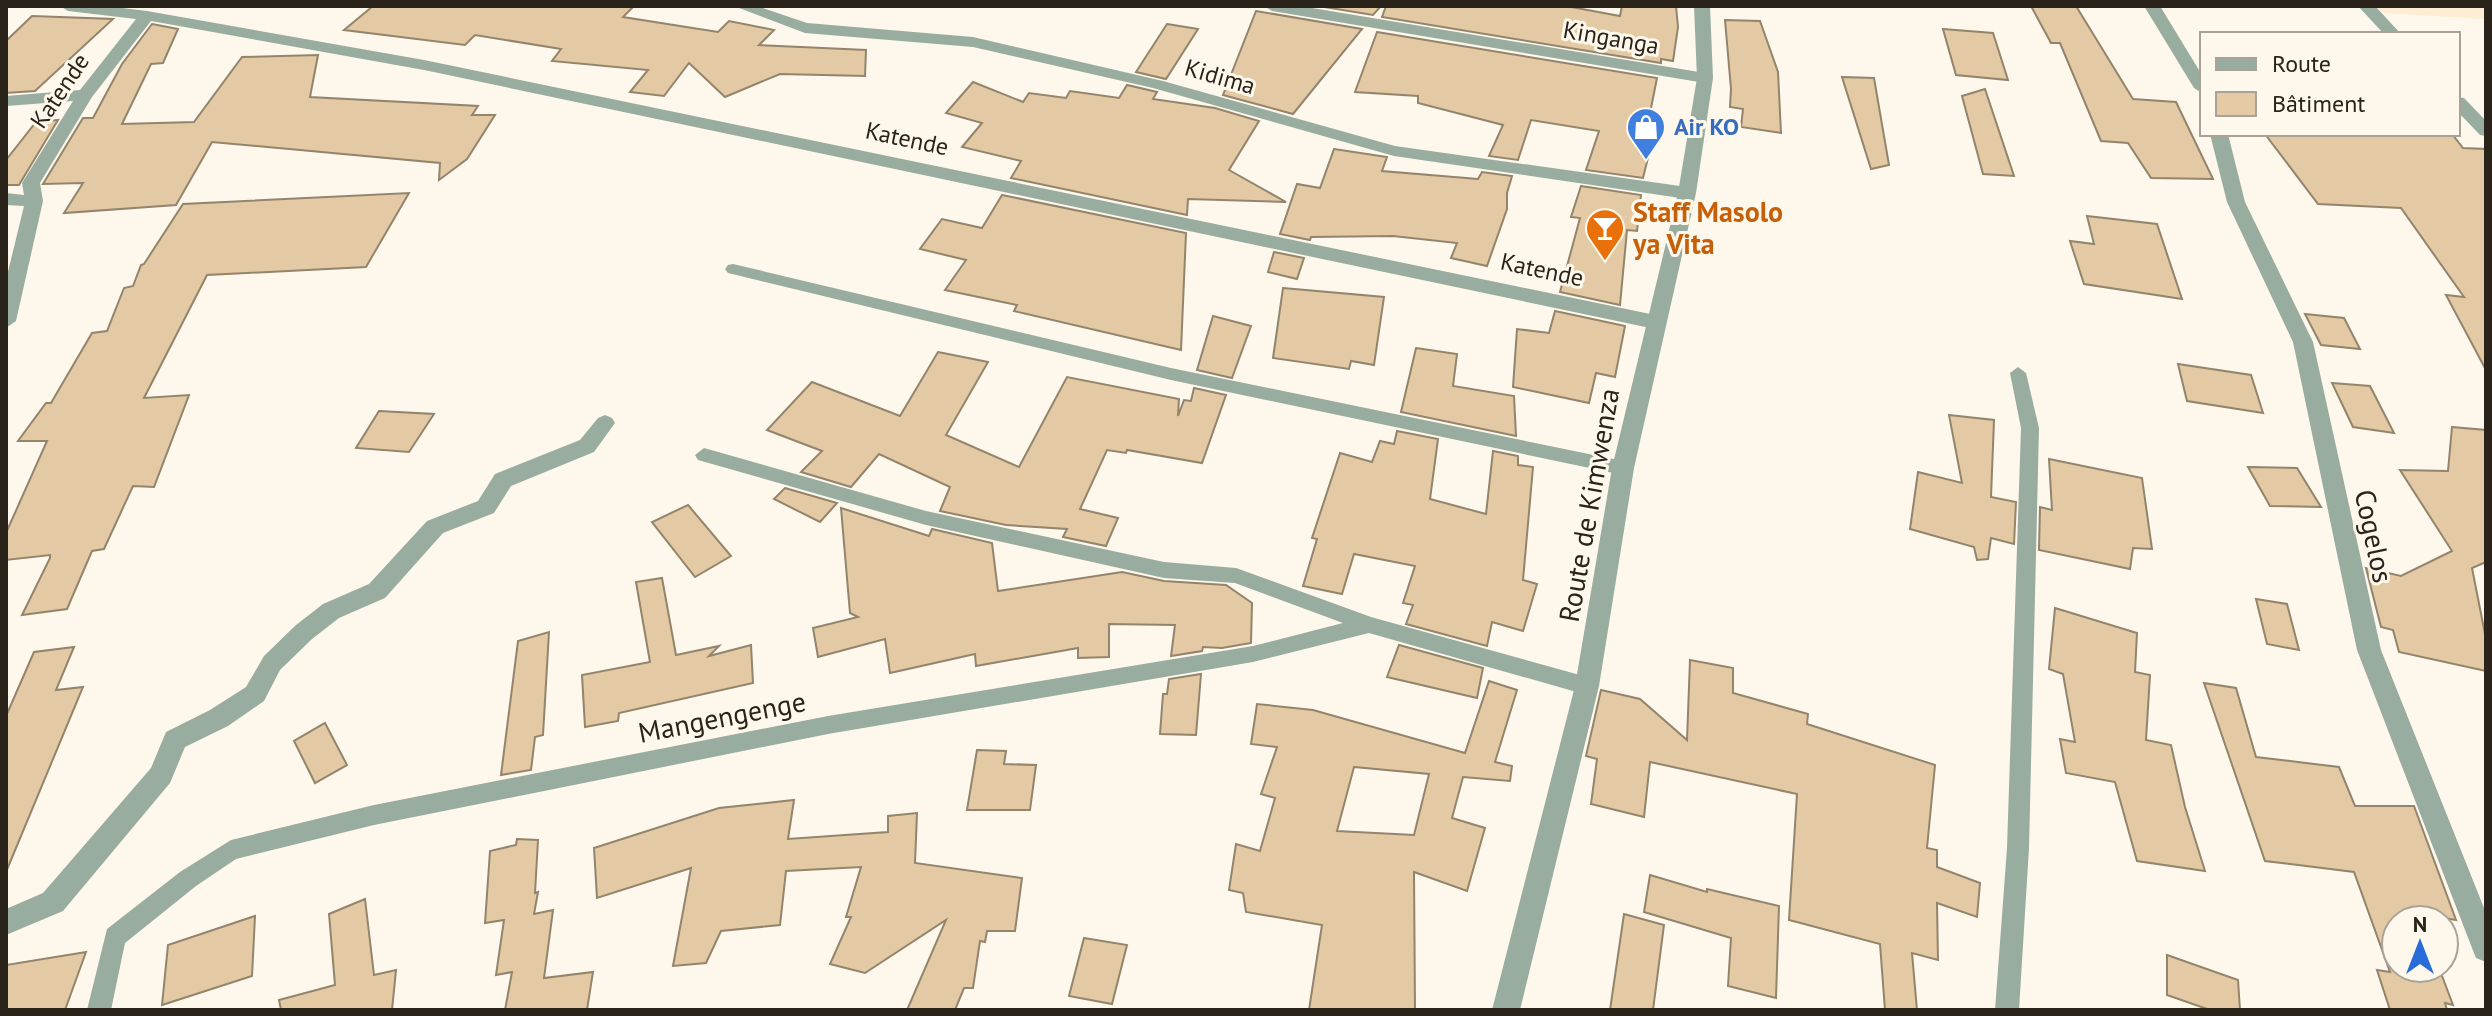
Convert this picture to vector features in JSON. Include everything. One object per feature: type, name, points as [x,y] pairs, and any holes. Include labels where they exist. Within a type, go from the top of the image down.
[{"type":"street","name":"Katende","points":[[68,6],[147,16],[424,65],[1655,322]]},
{"type":"street","name":"Kidima","points":[[742,6],[805,28],[973,42],[1157,84],[1394,151],[1687,193]]},
{"type":"street","name":"Kinganga","points":[[1272,6],[1705,78]]},
{"type":"street","name":"Route de Kimwenza","points":[[1506,1010],[1587,686],[1623,468],[1687,193],[1705,78],[1702,6]]},
{"type":"street","points":[[2152,6],[2200,85]]},
{"type":"street","points":[[2366,6],[2391,32]]},
{"type":"street","name":"Katende","points":[[6,321],[34,201],[31,183],[85,95],[147,16]]},
{"type":"street","points":[[6,101],[85,95]]},
{"type":"street","points":[[2460,104],[2486,131]]},
{"type":"street","name":"Cogelos","points":[[2220,136],[2236,202],[2303,342],[2369,650],[2486,948]]},
{"type":"street","points":[[6,199],[34,201]]},
{"type":"street","points":[[6,246],[26,242]]},
{"type":"street","points":[[6,922],[53,902],[161,775],[175,740],[219,718],[255,694],[272,663],[304,632],[331,611],[377,591],[435,527],[486,507],[503,480],[587,446],[605,423]]},
{"type":"lane","points":[[733,269],[1171,374],[1623,468]]},
{"type":"lane","points":[[2007,1010],[2018,848],[2030,428],[2018,373]]},
{"type":"lane","points":[[704,455],[941,521],[1164,570],[1236,576],[1369,625],[1587,686]]},
{"type":"lane","name":"Mangengenge","points":[[99,1010],[115,937],[188,879],[231,850],[374,815],[828,725],[1253,654],[1369,625]]},
{"type":"shaded area","points":[[2376,6],[2486,6],[2486,19],[2383,13]]},
{"type":"building","points":[[373,6],[634,6],[623,17],[718,32],[729,21],[774,30],[759,45],[866,50],[865,76],[780,74],[725,97],[689,63],[664,96],[630,92],[648,70],[552,61],[561,49],[475,35],[465,45],[344,30]]},
{"type":"building","points":[[1318,6],[1381,6],[1373,15]]},
{"type":"building","points":[[1386,6],[1566,6],[1620,16],[1622,6],[1676,6],[1678,27],[1673,61],[1661,59],[1661,63],[1382,17]]},
{"type":"building","points":[[2031,6],[2076,6],[2133,99],[2176,102],[2213,179],[2151,178],[2128,143],[2101,141],[2060,43],[2051,43]]},
{"type":"building","points":[[1256,11],[1362,29],[1293,114],[1223,95]]},
{"type":"building","points":[[32,16],[113,19],[35,91],[6,93],[6,41]]},
{"type":"building","points":[[1725,20],[1760,21],[1778,72],[1781,133],[1741,127],[1743,109],[1730,107]]},
{"type":"building","points":[[152,24],[178,29],[163,63],[151,64],[122,124],[194,122],[242,57],[318,55],[310,97],[478,106],[472,115],[495,115],[467,159],[439,180],[440,163],[212,142],[176,205],[64,213],[83,183],[43,184],[83,118],[93,118],[122,64]]},
{"type":"building","points":[[1167,24],[1198,29],[1166,79],[1136,72]]},
{"type":"building","points":[[1943,29],[1993,33],[2008,80],[1956,75]]},
{"type":"building","points":[[1377,32],[1657,78],[1643,148],[1650,150],[1643,178],[1586,170],[1599,131],[1531,120],[1518,160],[1489,156],[1503,125],[1418,103],[1418,96],[1355,92]]},
{"type":"building","points":[[1842,77],[1874,78],[1889,165],[1871,169]]},
{"type":"building","points":[[973,82],[1023,102],[1029,93],[1066,98],[1070,91],[1119,98],[1127,85],[1157,92],[1153,99],[1215,108],[1259,121],[1229,170],[1286,202],[1188,199],[1187,215],[1011,178],[1021,161],[962,147],[982,123],[946,113]]},
{"type":"building","points":[[1985,89],[2014,176],[1983,174],[1962,96]]},
{"type":"building","points":[[58,120],[19,185],[6,185],[6,160],[36,122]]},
{"type":"building","points":[[2267,136],[2454,136],[2463,148],[2486,149],[2486,370],[2446,295],[2464,297],[2401,208],[2318,204]]},
{"type":"building","points":[[1334,149],[1387,157],[1382,171],[1478,179],[1482,172],[1512,176],[1507,209],[1487,266],[1451,258],[1457,243],[1393,236],[1311,237],[1310,240],[1280,234],[1297,184],[1320,188]]},
{"type":"building","points":[[1581,186],[1641,195],[1637,231],[1627,230],[1620,305],[1560,292],[1580,218],[1571,217]]},
{"type":"building","points":[[409,193],[366,267],[207,275],[144,398],[189,395],[154,487],[133,486],[104,549],[92,551],[67,609],[22,615],[50,555],[6,560],[6,533],[47,441],[18,441],[46,403],[51,403],[92,333],[107,331],[124,288],[133,286],[141,265],[183,204]]},
{"type":"building","points":[[1002,195],[1186,233],[1181,350],[1014,311],[1017,305],[945,290],[966,260],[920,249],[942,219],[982,228]]},
{"type":"building","points":[[2087,216],[2157,224],[2182,299],[2084,284],[2070,241],[2094,244]]},
{"type":"building","points":[[1274,252],[1304,258],[1297,279],[1268,272]]},
{"type":"building","points":[[1283,288],[1384,297],[1374,365],[1351,361],[1349,369],[1273,358]]},
{"type":"building","points":[[1555,311],[1625,326],[1615,377],[1596,373],[1589,403],[1513,387],[1517,329],[1549,333]]},
{"type":"building","points":[[2305,314],[2344,318],[2360,349],[2321,345]]},
{"type":"building","points":[[1213,316],[1251,326],[1232,378],[1197,370]]},
{"type":"building","points":[[1416,348],[1457,354],[1453,386],[1514,396],[1516,436],[1401,412]]},
{"type":"building","points":[[938,352],[988,362],[946,435],[1019,467],[1067,377],[1179,399],[1178,416],[1184,400],[1191,401],[1194,388],[1226,395],[1202,463],[1127,450],[1126,453],[1107,450],[1080,509],[1118,518],[1106,546],[1063,537],[1067,529],[1006,525],[940,511],[950,487],[879,454],[851,487],[801,472],[822,451],[767,430],[812,382],[900,416]]},
{"type":"building","points":[[2178,364],[2251,375],[2263,413],[2187,401]]},
{"type":"building","points":[[2332,383],[2370,386],[2394,433],[2353,427]]},
{"type":"building","points":[[379,411],[434,414],[409,452],[356,448]]},
{"type":"building","points":[[1949,415],[1994,420],[1991,497],[2016,502],[2014,544],[1991,538],[1988,559],[1977,560],[1974,547],[1910,529],[1918,472],[1962,483]]},
{"type":"building","points":[[2452,427],[2486,430],[2486,562],[2472,568],[2486,639],[2486,671],[2399,652],[2393,630],[2381,627],[2366,568],[2401,576],[2452,551],[2400,470],[2448,471]]},
{"type":"building","points":[[1397,431],[1438,439],[1430,499],[1486,514],[1493,451],[1518,456],[1518,465],[1533,467],[1523,580],[1537,584],[1523,631],[1492,622],[1487,646],[1406,624],[1413,605],[1403,603],[1415,566],[1354,554],[1342,594],[1303,586],[1317,539],[1312,538],[1340,453],[1372,462],[1380,441],[1394,444]]},
{"type":"building","points":[[2049,459],[2142,478],[2152,549],[2133,548],[2130,569],[2039,550],[2040,507],[2052,510]]},
{"type":"building","points":[[2248,467],[2297,468],[2321,507],[2270,506]]},
{"type":"building","points":[[785,488],[837,503],[820,522],[774,499]]},
{"type":"building","points":[[688,505],[731,556],[695,577],[652,522]]},
{"type":"building","points":[[841,508],[929,536],[932,529],[992,543],[998,591],[1122,572],[1164,581],[1226,585],[1252,603],[1251,643],[1222,648],[1203,647],[1202,651],[1171,656],[1175,625],[1109,624],[1109,657],[1078,658],[1078,648],[976,666],[975,654],[890,673],[885,639],[818,657],[813,628],[858,617],[850,613]]},
{"type":"building","points":[[662,578],[676,655],[719,646],[709,656],[751,645],[753,683],[619,713],[618,721],[585,727],[582,675],[650,662],[636,582]]},
{"type":"building","points":[[2256,599],[2287,604],[2299,650],[2267,644]]},
{"type":"building","points":[[2055,608],[2137,633],[2135,672],[2150,675],[2146,740],[2171,745],[2185,807],[2205,871],[2137,861],[2115,782],[2066,773],[2060,739],[2075,742],[2063,674],[2049,669]]},
{"type":"building","points":[[549,632],[543,735],[535,737],[531,770],[501,775],[518,641]]},
{"type":"building","points":[[1399,645],[1483,668],[1477,698],[1387,677]]},
{"type":"building","points":[[74,647],[56,690],[83,687],[6,872],[6,716],[34,652]]},
{"type":"building","points":[[1690,660],[1733,668],[1733,693],[1808,714],[1807,724],[1935,765],[1927,848],[1937,850],[1937,867],[1980,883],[1977,917],[1937,903],[1938,960],[1912,953],[1917,1010],[1885,1010],[1880,944],[1789,920],[1797,794],[1650,762],[1644,817],[1591,804],[1597,759],[1586,756],[1601,690],[1640,699],[1687,740]]},
{"type":"building","points":[[1201,674],[1196,735],[1160,734],[1163,694],[1167,694],[1169,679]]},
{"type":"building","points":[[1489,681],[1517,690],[1495,762],[1512,766],[1510,781],[1463,777],[1452,818],[1485,828],[1467,891],[1414,872],[1415,1010],[1309,1010],[1322,925],[1246,912],[1243,893],[1229,890],[1236,844],[1260,851],[1275,798],[1261,794],[1277,747],[1251,744],[1257,704],[1313,710],[1465,753]],"holes":[[[1354,767],[1429,774],[1414,835],[1337,831]]]},
{"type":"building","points":[[2204,683],[2236,688],[2256,757],[2339,767],[2355,806],[2414,806],[2450,904],[2380,904],[2380,944],[2354,872],[2265,861]]},
{"type":"building","points":[[325,723],[347,765],[315,783],[294,741]]},
{"type":"building","points":[[977,750],[1006,751],[1004,764],[1036,765],[1030,810],[967,810]]},
{"type":"building","points":[[794,800],[788,839],[888,832],[888,816],[917,813],[915,863],[1022,878],[1015,931],[987,931],[985,942],[980,941],[973,988],[964,988],[955,1010],[907,1010],[946,920],[865,973],[830,964],[851,917],[846,917],[861,867],[786,871],[780,925],[721,931],[706,963],[673,966],[691,868],[597,898],[594,848],[719,808]]},
{"type":"building","points":[[517,839],[538,840],[535,893],[538,892],[534,914],[553,910],[544,978],[593,972],[587,1010],[505,1010],[512,972],[496,975],[504,920],[485,923],[490,851],[516,845]]},
{"type":"building","points":[[1650,875],[1707,892],[1707,889],[1779,906],[1776,998],[1728,986],[1731,938],[1644,912]]},
{"type":"building","points":[[365,899],[374,975],[396,970],[392,1010],[281,1010],[279,1000],[335,985],[329,914]]},
{"type":"building","points":[[1624,914],[1664,925],[1653,1010],[1610,1010]]},
{"type":"building","points":[[255,916],[252,976],[162,1005],[168,945]]},
{"type":"building","points":[[1084,938],[1127,945],[1112,1004],[1069,996]]},
{"type":"building","points":[[86,952],[65,1010],[6,1010],[6,965]]},
{"type":"building","points":[[2167,955],[2238,980],[2240,1010],[2210,1010],[2167,995]]},
{"type":"building","points":[[2382,984],[2445,984],[2453,1005],[2445,1003],[2447,1010],[2390,1010]]},
{"type":"place","name":"Air KO","points":[[1646,161]]},
{"type":"place","name":"Staff Masolo ya Vita","points":[[1605,262]]}]
